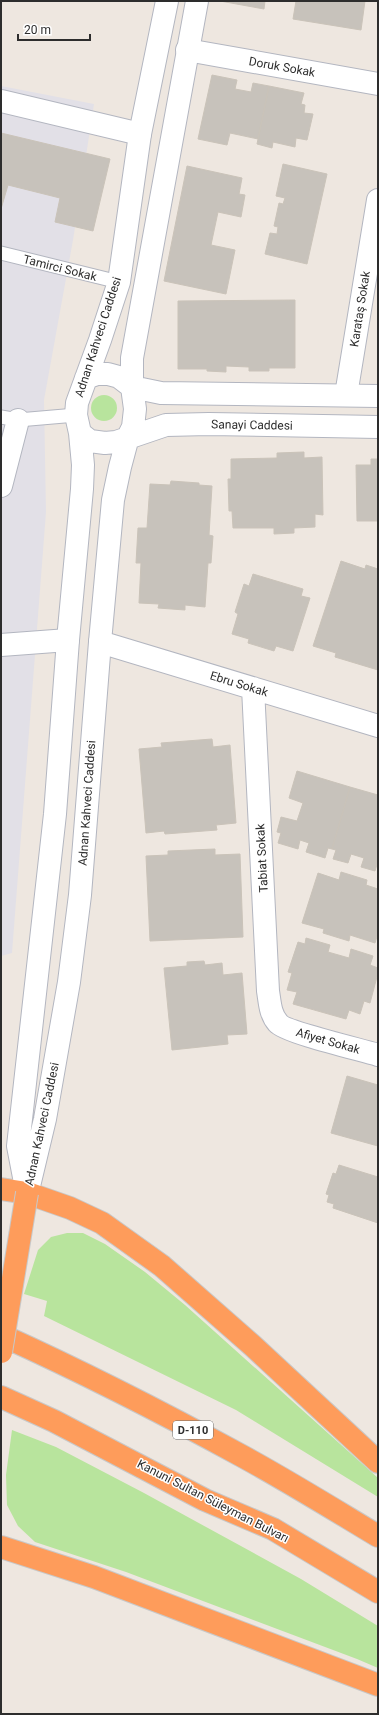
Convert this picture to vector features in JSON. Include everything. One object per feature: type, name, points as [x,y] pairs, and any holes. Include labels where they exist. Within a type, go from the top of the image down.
[{"type":"highway","points":[[1,1189],[27,1194],[70,1208],[102,1223],[162,1266],[253,1346],[378,1462]]},
{"type":"highway","points":[[1,1352],[27,1194]]},
{"type":"highway","name":"D-110","points":[[1,1335],[44,1354],[138,1401],[243,1457],[378,1536]]},
{"type":"highway","name":"Kanuni Sultan Süleyman Bulvarı","points":[[1,1397],[54,1421],[205,1500],[273,1529],[378,1592]]},
{"type":"highway","points":[[1,1547],[101,1580],[378,1685]]},
{"type":"main road","name":"Adnan Kahveci Caddesi","points":[[27,1194],[18,1146],[55,814],[68,640],[82,489],[83,465],[77,403],[119,282],[140,134],[166,1]]},
{"type":"main road","name":"Adnan Kahveci Caddesi","points":[[27,1194],[45,1119],[69,982],[78,916],[113,500],[128,437],[133,427],[135,409],[132,387],[132,358],[197,1]]},
{"type":"main road","name":"Doruk Sokak","points":[[187,50],[378,84]]},
{"type":"main road","points":[[1,101],[140,134]]},
{"type":"main road","name":"Karataş Sokak","points":[[346,395],[378,200]]},
{"type":"main road","points":[[86,378],[97,374],[108,374],[119,377],[132,387],[161,393],[378,396]]},
{"type":"main road","points":[[1,486],[10,419]]},
{"type":"main road","points":[[78,424],[90,441],[105,443],[116,442],[128,437]]},
{"type":"main road","name":"Sanayi Caddesi","points":[[128,437],[166,425],[209,424],[378,427]]},
{"type":"main road","points":[[1,645],[68,640]]},
{"type":"main road","name":"Ebru Sokak","points":[[100,642],[378,726]]},
{"type":"main road","name":"Tabiat Sokak","points":[[253,688],[268,992],[271,1011],[279,1025]]},
{"type":"main road","name":"Afiyet Sokak","points":[[279,1025],[292,1031],[378,1055]]},
{"type":"lane","name":"Tamirci Sokak","points":[[1,253],[119,282]]},
{"type":"lane","points":[[10,419],[78,424]]},
{"type":"shaded area","points":[[1,86],[94,104],[73,240],[44,400],[46,512],[12,953],[1,956]]},
{"type":"green space","points":[[104,395],[113,399],[117,408],[113,417],[104,421],[95,417],[91,408],[95,399]]},
{"type":"green space","points":[[67,1233],[83,1233],[105,1244],[145,1272],[185,1305],[378,1478],[378,1497],[236,1410],[44,1316],[47,1301],[24,1294],[38,1250],[51,1237]]},
{"type":"green space","points":[[12,1430],[56,1447],[144,1493],[301,1579],[378,1626],[378,1668],[126,1572],[35,1542],[18,1526],[7,1505],[6,1475]]},
{"type":"building","points":[[220,1],[265,1],[264,9]]},
{"type":"building","points":[[296,1],[365,1],[361,30],[293,19]]},
{"type":"building","points":[[212,75],[237,80],[235,89],[251,92],[253,83],[269,86],[258,139],[230,133],[227,145],[198,139]]},
{"type":"building","points":[[269,86],[304,93],[301,104],[305,105],[304,113],[313,114],[307,140],[296,138],[295,147],[273,142],[272,148],[257,144]]},
{"type":"building","points":[[1,133],[110,159],[93,231],[55,222],[60,198],[8,185],[1,209]]},
{"type":"building","points":[[283,164],[327,174],[307,264],[265,254],[270,233],[277,234],[278,227],[274,226],[279,203],[283,204],[285,198],[276,196]]},
{"type":"building","points":[[187,166],[242,178],[239,194],[245,195],[241,217],[218,212],[211,245],[235,250],[226,294],[164,281]]},
{"type":"building","points":[[295,300],[295,368],[269,368],[269,371],[249,371],[249,367],[226,366],[226,372],[207,371],[207,369],[178,369],[178,301]]},
{"type":"building","points":[[304,452],[304,458],[322,457],[323,515],[315,514],[315,527],[294,528],[294,533],[274,534],[274,528],[233,528],[232,511],[229,511],[228,479],[231,479],[231,459],[277,458],[277,453]]},
{"type":"building","points":[[371,459],[378,459],[378,521],[357,521],[356,465],[371,465]]},
{"type":"building","points":[[171,481],[199,483],[199,485],[212,486],[209,535],[213,536],[211,563],[208,563],[205,607],[185,605],[185,610],[158,608],[159,604],[139,603],[141,563],[136,563],[138,528],[147,528],[150,484],[170,485]]},
{"type":"building","points":[[341,561],[365,569],[366,565],[378,569],[378,670],[335,657],[336,653],[313,646]]},
{"type":"building","points":[[253,574],[303,589],[301,596],[310,598],[293,651],[276,646],[274,651],[248,643],[249,639],[232,634],[238,614],[235,612],[244,584],[249,586]]},
{"type":"building","points":[[212,739],[213,747],[230,745],[236,823],[216,825],[217,830],[165,834],[164,831],[146,833],[139,749],[162,747],[161,743]]},
{"type":"building","points":[[297,771],[350,787],[332,849],[328,848],[325,858],[306,852],[309,843],[300,840],[298,849],[278,843],[281,833],[277,832],[281,817],[297,821],[303,803],[289,798]]},
{"type":"building","points":[[350,787],[378,795],[378,861],[375,871],[361,867],[364,858],[351,854],[348,863],[333,859],[336,850],[332,849]]},
{"type":"building","points":[[215,849],[215,855],[240,854],[243,937],[150,941],[146,856],[168,855],[168,851]]},
{"type":"building","points":[[341,872],[367,880],[366,885],[378,889],[378,933],[375,943],[350,935],[349,941],[323,933],[324,929],[302,923],[318,873],[339,880]]},
{"type":"building","points":[[306,938],[330,945],[328,952],[349,958],[351,949],[373,956],[370,965],[378,968],[378,973],[370,1003],[364,1001],[360,1014],[349,1010],[346,1019],[293,1004],[297,992],[287,990],[292,973],[288,972],[298,942],[305,944]]},
{"type":"building","points":[[204,961],[205,965],[222,963],[223,975],[242,973],[247,1034],[227,1035],[228,1044],[172,1050],[164,968],[187,966],[187,962]]},
{"type":"building","points":[[347,1076],[378,1085],[378,1146],[331,1133]]},
{"type":"building","points":[[339,1165],[378,1177],[378,1223],[333,1208],[334,1204],[327,1202],[329,1195],[326,1194],[333,1173],[336,1174]]}]
